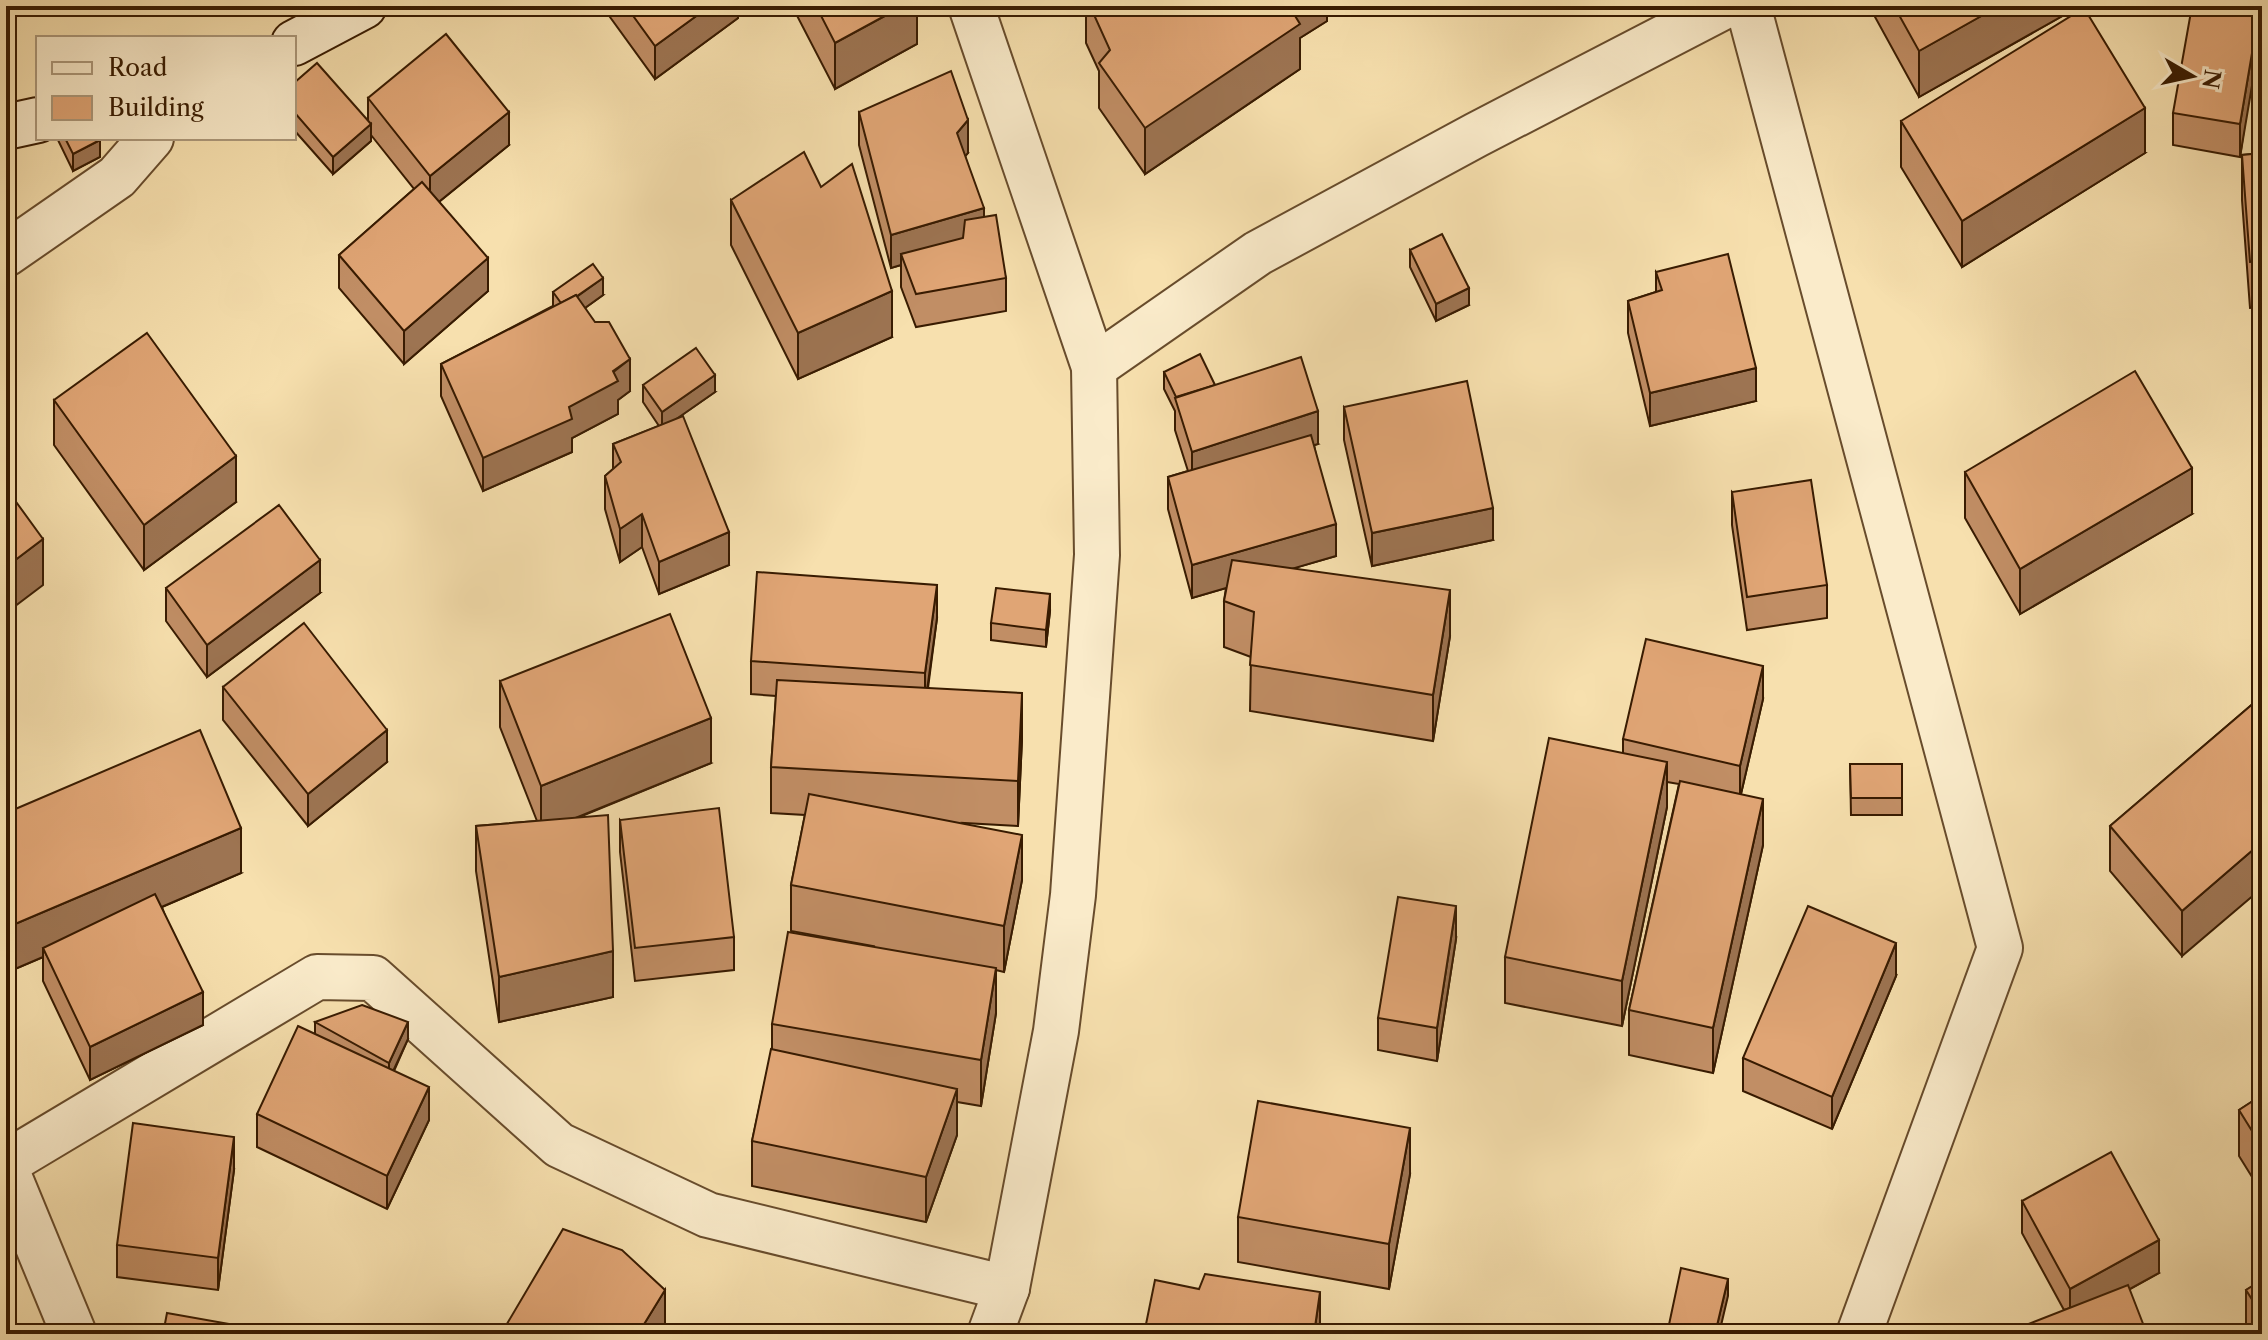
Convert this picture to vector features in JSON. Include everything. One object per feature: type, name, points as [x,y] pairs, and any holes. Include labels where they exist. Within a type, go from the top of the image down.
[{"type":"street","points":[[296,42],[364,6]]},
{"type":"street","points":[[971,6],[1094,367],[1097,555],[1073,895],[1056,1031],[1007,1288],[990,1334]]},
{"type":"street","points":[[1094,367],[1258,253],[1725,6]]},
{"type":"street","points":[[1748,6],[2000,948],[1859,1334]]},
{"type":"street","points":[[6,127],[36,120]]},
{"type":"street","points":[[6,254],[117,177],[149,140]]},
{"type":"street","points":[[6,1163],[317,977],[373,978],[559,1145],[708,1215],[1007,1288]]},
{"type":"street","points":[[6,1169],[74,1334]]},
{"type":"building","points":[[626,6],[710,6],[655,46]]},
{"type":"building","points":[[816,6],[903,6],[835,43]]},
{"type":"building","points":[[1090,6],[1289,6],[1300,24],[1145,128],[1099,63],[1110,50]]},
{"type":"building","points":[[1894,6],[1999,6],[1919,51]]},
{"type":"building","points":[[2192,6],[2260,6],[2240,124],[2173,113]]},
{"type":"building","points":[[2084,8],[2145,108],[1962,221],[1901,121]]},
{"type":"building","points":[[446,34],[509,112],[430,176],[368,98]]},
{"type":"building","points":[[317,63],[371,124],[333,157],[296,114],[296,81]]},
{"type":"building","points":[[951,71],[968,120],[957,133],[984,208],[891,235],[859,112]]},
{"type":"building","points":[[66,140],[100,140],[73,154]]},
{"type":"building","points":[[804,152],[821,187],[852,164],[892,291],[798,333],[731,200]]},
{"type":"building","points":[[2262,153],[2262,261],[2250,262],[2242,155]]},
{"type":"building","points":[[422,182],[488,258],[404,331],[339,255]]},
{"type":"building","points":[[996,215],[1006,278],[916,294],[901,254],[963,238],[965,220]]},
{"type":"building","points":[[1442,234],[1469,288],[1436,304],[1410,250]]},
{"type":"building","points":[[1728,254],[1756,368],[1650,393],[1628,301],[1662,290],[1656,272]]},
{"type":"building","points":[[593,264],[603,278],[561,303],[553,292]]},
{"type":"building","points":[[576,295],[595,322],[609,322],[630,359],[613,371],[618,381],[569,407],[572,419],[483,458],[441,364]]},
{"type":"building","points":[[147,333],[236,456],[144,525],[54,400]]},
{"type":"building","points":[[696,348],[715,375],[662,412],[643,385]]},
{"type":"building","points":[[1200,354],[1215,385],[1176,397],[1164,372]]},
{"type":"building","points":[[1301,357],[1318,411],[1192,452],[1175,398]]},
{"type":"building","points":[[2135,371],[2192,468],[2020,569],[1965,472]]},
{"type":"building","points":[[1467,381],[1493,508],[1372,533],[1344,407]]},
{"type":"building","points":[[683,416],[729,532],[659,562],[642,514],[620,529],[605,476],[621,462],[613,444]]},
{"type":"building","points":[[1311,435],[1336,524],[1192,565],[1168,477]]},
{"type":"building","points":[[1811,480],[1827,585],[1747,597],[1732,492]]},
{"type":"building","points":[[6,488],[43,539],[6,567]]},
{"type":"building","points":[[279,505],[320,560],[207,645],[166,588]]},
{"type":"building","points":[[1232,560],[1450,590],[1433,695],[1250,665],[1254,612],[1224,601]]},
{"type":"building","points":[[757,572],[937,585],[925,673],[751,661]]},
{"type":"building","points":[[996,588],[1050,594],[1046,630],[991,623]]},
{"type":"building","points":[[670,614],[711,718],[541,786],[500,681]]},
{"type":"building","points":[[304,623],[387,730],[308,794],[223,687]]},
{"type":"building","points":[[1646,639],[1763,666],[1740,766],[1623,739]]},
{"type":"building","points":[[777,680],[1022,693],[1018,781],[771,767]]},
{"type":"building","points":[[2262,696],[2262,842],[2182,911],[2110,826]]},
{"type":"building","points":[[200,730],[241,828],[8,927],[6,813]]},
{"type":"building","points":[[1549,738],[1667,762],[1622,981],[1505,957]]},
{"type":"building","points":[[1850,764],[1902,764],[1902,798],[1851,798]]},
{"type":"building","points":[[1680,781],[1763,799],[1713,1028],[1629,1010]]},
{"type":"building","points":[[809,794],[1022,835],[1004,926],[791,885]]},
{"type":"building","points":[[719,808],[734,937],[635,948],[620,820]]},
{"type":"building","points":[[608,815],[613,951],[499,977],[476,826]]},
{"type":"building","points":[[155,894],[203,992],[90,1047],[43,948]]},
{"type":"building","points":[[1398,897],[1456,906],[1437,1028],[1378,1018]]},
{"type":"building","points":[[1808,906],[1896,943],[1832,1097],[1743,1058]]},
{"type":"building","points":[[788,932],[996,968],[981,1060],[772,1024]]},
{"type":"building","points":[[362,1005],[408,1022],[389,1063],[315,1022]]},
{"type":"building","points":[[298,1026],[429,1087],[387,1176],[257,1114]]},
{"type":"building","points":[[771,1049],[957,1089],[926,1177],[752,1141]]},
{"type":"building","points":[[2262,1095],[2262,1147],[2239,1110]]},
{"type":"building","points":[[1258,1101],[1410,1128],[1389,1244],[1238,1217]]},
{"type":"building","points":[[133,1123],[234,1137],[218,1258],[117,1245]]},
{"type":"building","points":[[2111,1152],[2159,1240],[2070,1289],[2022,1201]]},
{"type":"building","points":[[563,1229],[622,1250],[665,1290],[638,1334],[501,1334]]},
{"type":"building","points":[[1681,1268],[1728,1279],[1715,1334],[1667,1334]]},
{"type":"building","points":[[1205,1274],[1320,1292],[1314,1334],[1144,1334],[1155,1280],[1199,1289]]},
{"type":"building","points":[[2262,1280],[2262,1315],[2246,1290]]},
{"type":"building","points":[[2128,1285],[2147,1334],[2003,1334]]},
{"type":"building","points":[[167,1313],[285,1334],[163,1334]]}]
